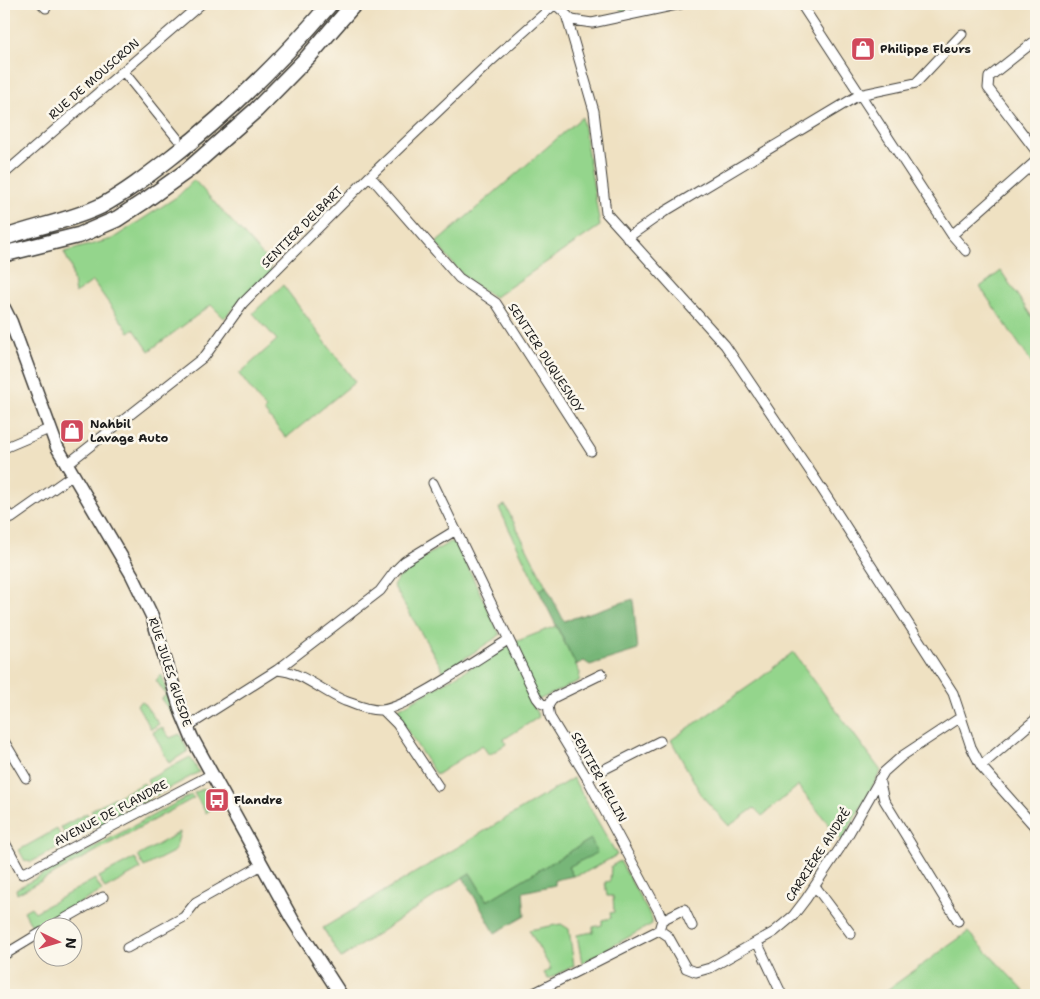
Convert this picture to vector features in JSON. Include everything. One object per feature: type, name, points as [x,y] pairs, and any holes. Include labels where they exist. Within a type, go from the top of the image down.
[{"type":"main road","points":[[4,238],[87,212],[117,197],[144,179],[198,136],[251,89],[330,4]]},
{"type":"main road","points":[[4,254],[52,244],[87,232],[122,216],[153,196],[194,164],[261,106],[308,57],[354,4]]},
{"type":"main road","name":"RUE JULES GUESDE","points":[[4,308],[49,429],[70,470],[145,600],[158,633],[187,727],[292,919],[341,995]]},
{"type":"main road","name":"RUE JULES GUESDE","points":[[4,319],[17,341]]},
{"type":"street","name":"RUE DE MOUSCRON","points":[[4,174],[201,4]]},
{"type":"street","points":[[555,4],[567,18],[594,111],[604,208],[627,238],[724,345],[808,468],[956,698],[971,747],[981,766],[1036,828]]},
{"type":"street","name":"SENTIER DELBART","points":[[5,511],[12,518],[206,356],[236,310],[370,176],[489,62],[555,4]]},
{"type":"street","points":[[567,18],[578,22],[592,23],[681,4]]},
{"type":"street","points":[[801,4],[952,235],[966,251]]},
{"type":"street","points":[[627,238],[664,212],[859,95],[916,83],[962,34]]},
{"type":"street","points":[[1036,40],[988,77],[988,88],[1036,151]]},
{"type":"street","points":[[123,71],[177,138]]},
{"type":"street","points":[[952,235],[1036,162]]},
{"type":"street","name":"SENTIER DUQUESNOY","points":[[370,176],[459,278],[496,303],[591,451]]},
{"type":"street","points":[[4,448],[49,429]]},
{"type":"street","name":"SENTIER HELLIN","points":[[434,483],[537,698],[541,703],[548,706],[550,717],[587,778],[662,920]]},
{"type":"street","points":[[187,727],[277,670],[380,591],[405,561],[456,530]]},
{"type":"street","points":[[277,670],[299,674],[334,696],[359,706],[383,710],[404,702],[508,640]]},
{"type":"street","points":[[548,706],[553,698],[602,674]]},
{"type":"street","points":[[383,710],[398,724],[438,786]]},
{"type":"street","name":"CARRIÈRE ANDRÉ","points":[[658,930],[668,936],[684,966],[692,972],[703,971],[756,942],[787,922],[815,886],[844,842],[879,780],[896,760],[962,717]]},
{"type":"street","points":[[981,766],[1036,719]]},
{"type":"street","points":[[4,741],[26,778]]},
{"type":"street","points":[[587,778],[660,741]]},
{"type":"street","name":"AVENUE DE FLANDRE","points":[[4,841],[22,874],[212,774]]},
{"type":"street","points":[[879,780],[884,800],[958,921]]},
{"type":"street","points":[[126,948],[184,917],[196,902],[262,865]]},
{"type":"street","points":[[637,871],[646,867]]},
{"type":"street","points":[[815,886],[851,934]]},
{"type":"street","points":[[70,916],[103,897]]},
{"type":"street","points":[[530,995],[658,930],[662,920],[684,909],[692,926]]},
{"type":"street","points":[[4,955],[32,938]]},
{"type":"street","points":[[756,942],[782,995]]},
{"type":"green space","points":[[617,4],[644,4],[644,5],[622,12]]},
{"type":"green space","points":[[582,117],[600,226],[495,297],[469,281],[436,243]]},
{"type":"green space","points":[[194,180],[269,262],[271,272],[224,318],[211,305],[149,351],[134,329],[129,332],[93,281],[75,294],[71,267],[64,252],[112,239],[178,196]]},
{"type":"green space","points":[[1001,271],[1036,323],[1036,369],[980,287]]},
{"type":"green space","points":[[283,285],[355,382],[286,438],[264,411],[266,409],[239,374],[277,340],[253,313]]},
{"type":"green space","points":[[505,505],[546,586],[539,591],[499,508]]},
{"type":"green space","points":[[450,542],[456,542],[500,635],[444,672],[393,585],[410,565]]},
{"type":"green space","points":[[546,586],[564,621],[633,599],[638,650],[590,665],[584,661],[576,665],[539,591]]},
{"type":"green space","points":[[556,626],[580,673],[579,681],[532,703],[539,717],[504,739],[506,744],[489,755],[482,745],[436,775],[395,711],[515,642]]},
{"type":"green space","points":[[793,652],[881,771],[842,841],[798,786],[762,816],[754,808],[729,826],[702,796],[671,740],[758,680]]},
{"type":"green space","points":[[162,675],[173,715],[161,699],[166,695],[156,680]]},
{"type":"green space","points":[[142,701],[159,724],[151,729],[137,705]]},
{"type":"green space","points":[[162,727],[170,738],[180,734],[188,751],[169,763],[153,732]]},
{"type":"green space","points":[[190,757],[199,772],[155,796],[147,780]]},
{"type":"green space","points":[[573,778],[617,855],[586,872],[573,876],[568,867],[590,840],[487,901],[470,873],[341,958],[323,928]]},
{"type":"green space","points":[[144,783],[151,798],[126,811],[118,796]]},
{"type":"green space","points":[[203,789],[208,790],[216,805],[206,813],[194,793]]},
{"type":"green space","points":[[191,795],[194,798],[17,894],[16,889]]},
{"type":"green space","points":[[115,797],[123,813],[99,826],[91,810]]},
{"type":"green space","points":[[87,813],[94,828],[68,842],[61,827]]},
{"type":"green space","points":[[57,829],[65,844],[31,862],[25,861],[19,850]]},
{"type":"green space","points":[[180,832],[175,851],[144,867],[138,856]]},
{"type":"green space","points":[[591,839],[597,853],[568,867],[573,876],[555,880],[555,885],[523,892],[525,916],[495,933],[463,877],[470,873],[487,901]]},
{"type":"green space","points":[[135,858],[141,869],[105,889],[99,877]]},
{"type":"green space","points":[[620,861],[652,919],[652,924],[582,963],[577,935],[593,932],[593,927],[602,925],[602,920],[611,918],[610,913],[614,912],[613,896],[607,896],[605,882],[610,881],[611,866]]},
{"type":"green space","points":[[95,879],[102,891],[56,916],[32,916],[32,926],[24,911],[31,907],[35,912]]},
{"type":"green space","points":[[561,924],[569,929],[574,966],[548,979],[544,973],[551,969],[529,930]]},
{"type":"green space","points":[[968,932],[1025,992],[1024,995],[880,995]]},
{"type":"place","name":"Philippe Fleurs","points":[[863,49]]},
{"type":"place","name":"Nahbil Lavage Auto","points":[[72,431]]},
{"type":"place","name":"Flandre","points":[[217,800]]}]
